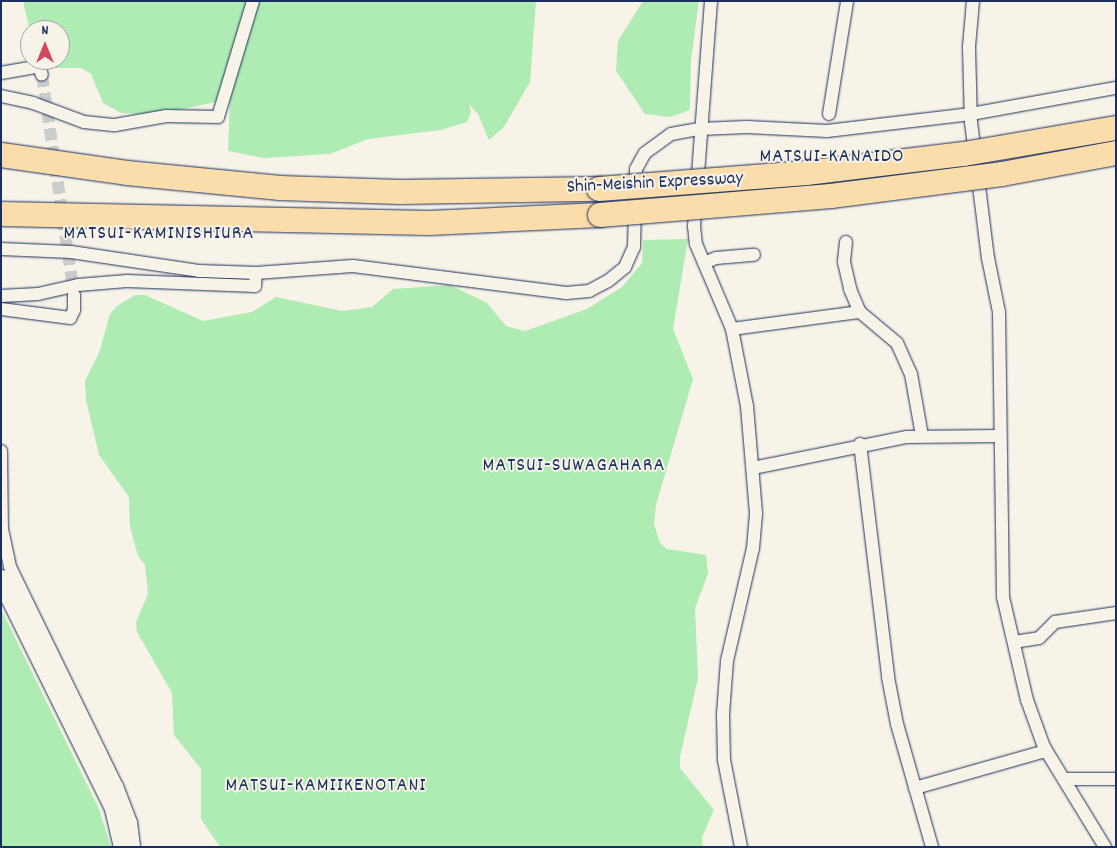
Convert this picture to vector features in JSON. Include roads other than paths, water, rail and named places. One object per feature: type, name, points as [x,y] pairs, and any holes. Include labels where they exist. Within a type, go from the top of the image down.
[{"type":"highway","name":"Shin-Meishin Expressway","points":[[1,155],[127,173],[280,188],[400,192],[599,189],[806,174],[964,154],[1116,128]]},
{"type":"highway","name":"Shin-Meishin Expressway","points":[[1,214],[222,221],[429,222],[600,215],[831,196],[1002,174],[1116,153]]},
{"type":"street","points":[[1,96],[33,103],[84,122],[115,125],[166,116],[218,117],[253,1]]},
{"type":"street","points":[[711,1],[694,226],[696,244],[732,329],[747,406],[756,514],[753,548],[727,661],[722,714],[724,760],[741,847]]},
{"type":"street","points":[[829,114],[846,1]]},
{"type":"street","points":[[974,1],[969,47],[971,114],[988,258],[999,312],[999,436],[1003,597],[1027,700],[1046,751],[1105,847]]},
{"type":"street","points":[[1,74],[39,66],[42,75]]},
{"type":"street","points":[[1,249],[71,252],[199,271],[256,273],[353,266],[566,292],[590,291],[608,281],[624,267],[634,247],[636,169],[645,153],[671,134],[700,129],[827,131],[971,114],[1116,88]]},
{"type":"street","points":[[846,242],[844,262],[850,289],[860,312],[897,343],[911,374],[922,436]]},
{"type":"street","points":[[704,263],[716,258],[754,255]]},
{"type":"street","points":[[1,296],[38,294],[78,285],[127,281],[255,286],[256,273]]},
{"type":"street","points":[[1,309],[70,318],[74,310],[74,295]]},
{"type":"street","points":[[732,329],[860,312]]},
{"type":"street","points":[[753,468],[860,444],[922,436],[999,436]]},
{"type":"street","points":[[860,444],[888,677],[915,788],[932,847]]},
{"type":"street","points":[[1,451],[2,528],[10,567],[118,786],[131,822],[134,847]]},
{"type":"street","points":[[1,579],[114,808],[123,847]]},
{"type":"street","points":[[1014,642],[1039,638],[1055,622],[1116,613]]},
{"type":"street","points":[[915,788],[1046,751]]},
{"type":"street","points":[[1064,779],[1116,779]]},
{"type":"tunnel","points":[[42,75],[74,295]]},
{"type":"district","name":"MATSUI-KANAIDO","points":[[832,157]]},
{"type":"district","name":"MATSUI-KAMINISHIURA","points":[[159,234]]},
{"type":"district","name":"MATSUI-SUWAGAHARA","points":[[574,466]]},
{"type":"district","name":"MATSUI-KAMIIKENOTANI","points":[[326,786]]}]
